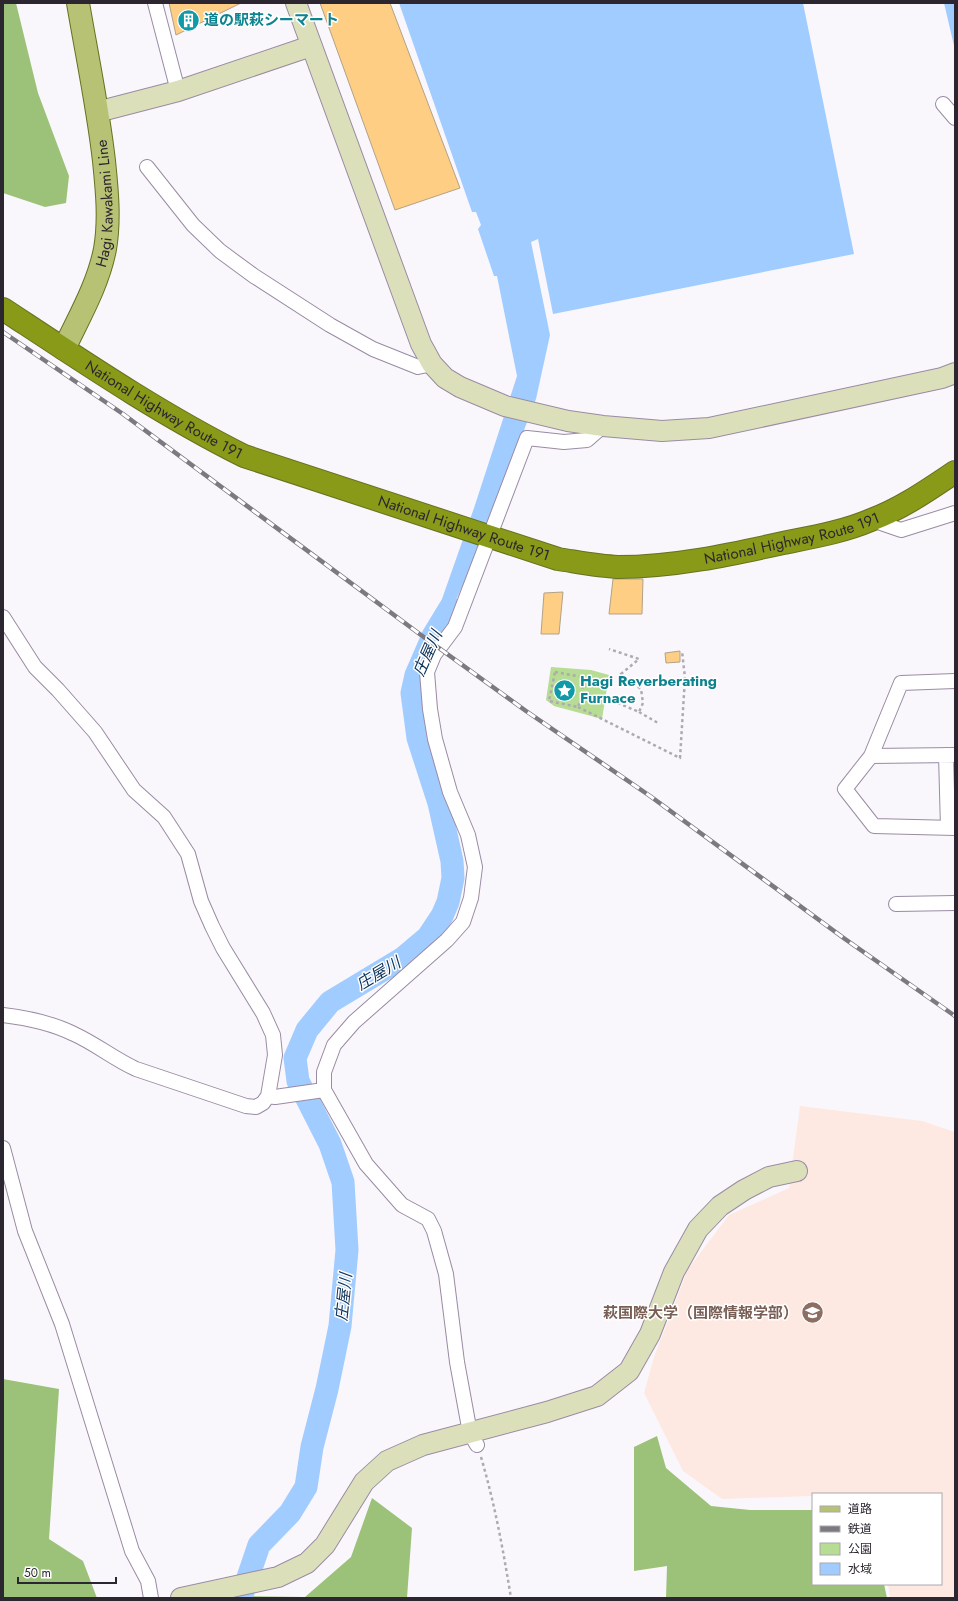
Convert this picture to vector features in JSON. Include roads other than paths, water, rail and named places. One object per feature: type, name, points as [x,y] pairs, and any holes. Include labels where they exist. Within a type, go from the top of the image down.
[{"type":"highway","name":"National Highway Route 191","points":[[3,309],[64,350],[196,432],[244,456],[558,559],[587,564],[617,567],[646,566],[694,560],[835,532],[872,520],[914,498],[955,472]]},
{"type":"main road","name":"Hagi Kawakami Line","points":[[64,350],[92,290],[105,249],[107,231],[107,190],[97,112],[78,3]]},
{"type":"street","points":[[155,3],[178,91]]},
{"type":"street","points":[[296,3],[422,344],[432,364],[445,378],[460,387],[504,406],[537,414],[602,426],[662,431],[709,428],[942,378],[955,373]]},
{"type":"street","points":[[97,112],[178,91],[311,46]]},
{"type":"street","points":[[943,104],[955,118]]},
{"type":"street","points":[[147,167],[193,225],[220,251],[254,276],[330,325],[373,349],[418,367],[432,364]]},
{"type":"street","points":[[474,1439],[457,1362],[446,1274],[434,1231],[428,1219],[402,1205],[366,1164],[324,1090],[324,1072],[334,1045],[359,1017],[447,940],[463,922],[471,898],[475,867],[468,835],[450,792],[435,739],[430,709],[427,672],[434,655],[455,627],[488,535],[527,438],[564,442],[586,440],[602,426]]},
{"type":"street","points":[[872,520],[902,530],[955,513]]},
{"type":"street","points":[[3,617],[35,667],[58,690],[95,732],[134,790],[164,817],[188,854],[201,901],[212,926],[223,948],[263,1013],[273,1035],[275,1055],[268,1096],[263,1103],[256,1107],[246,1106],[119,1062],[76,1034],[58,1026],[27,1018],[3,1015]]},
{"type":"street","points":[[871,756],[950,755],[951,828],[874,826],[845,789],[871,756],[901,683],[955,681]]},
{"type":"street","points":[[896,904],[955,903]]},
{"type":"street","points":[[268,1096],[275,1097],[324,1090]]},
{"type":"street","points":[[3,1148],[25,1231],[62,1324],[132,1551],[148,1581],[151,1598]]},
{"type":"street","points":[[181,1598],[278,1577],[307,1563],[325,1545],[364,1482],[387,1461],[423,1445],[474,1439],[547,1412],[597,1396],[629,1372],[650,1334],[674,1272],[698,1229],[720,1206],[744,1190],[769,1177],[797,1170]]},
{"type":"water","points":[[399,3],[803,3],[854,254],[553,314],[538,239],[531,242],[550,335],[536,399],[471,568],[439,636],[430,633],[474,508],[517,376],[497,276],[494,276],[478,229],[481,225],[476,212],[472,212]]},
{"type":"water","points":[[944,3],[955,3],[955,50]]},
{"type":"waterway","name":"庄屋川","points":[[241,1598],[259,1545],[290,1513],[306,1487],[312,1447],[327,1389],[340,1326],[347,1250],[343,1182],[330,1144],[298,1081],[295,1058],[307,1030],[330,1002],[403,958],[428,937],[442,916],[448,902],[453,878],[452,861],[439,803],[418,738],[412,693],[416,675],[433,636],[450,608]]},
{"type":"railway","points":[[3,332],[123,414],[526,711],[650,796],[845,939],[955,1016]]},
{"type":"place","name":"道の駅萩シーマート","points":[[189,20]]},
{"type":"place","name":"Hagi Reverberating Furnace","points":[[564,690]]},
{"type":"place","name":"萩国際大学（国際情報学部）","points":[[813,1313]]}]
